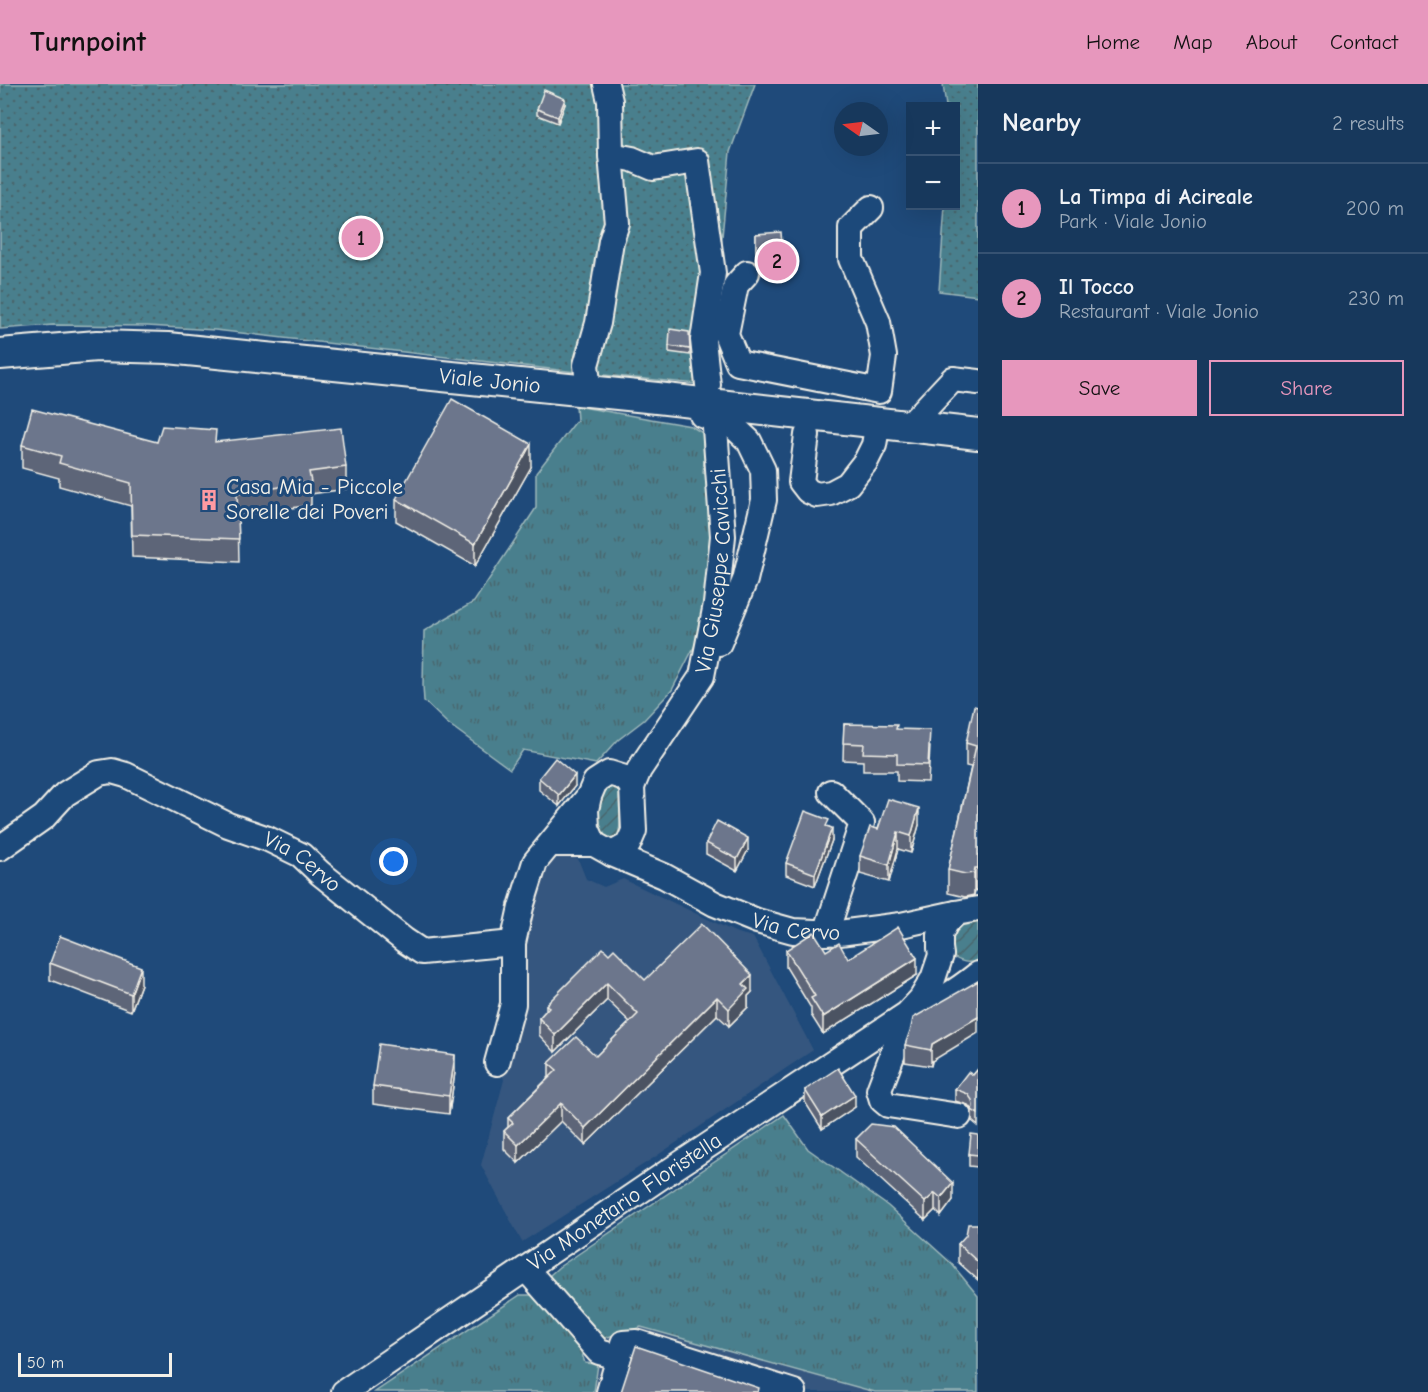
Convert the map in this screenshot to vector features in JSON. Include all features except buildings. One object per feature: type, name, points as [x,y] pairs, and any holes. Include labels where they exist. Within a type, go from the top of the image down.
[{"type":"main road","name":"Viale Jonio","points":[[0,354],[97,346],[168,348],[657,398],[978,434]]},
{"type":"street","points":[[589,391],[586,365],[598,323],[611,241],[617,223],[611,155],[610,101],[606,84]]},
{"type":"street","points":[[611,155],[632,159],[653,168],[697,161],[713,273],[703,340],[708,385]]},
{"type":"street","points":[[747,273],[736,285],[726,334],[738,363],[809,387],[879,391],[884,356],[878,322],[852,259],[851,228],[871,208]]},
{"type":"street","points":[[909,426],[953,379],[978,382]]},
{"type":"street","points":[[657,398],[733,426],[749,441],[763,470],[764,500],[745,580],[723,635],[702,676]]},
{"type":"street","points":[[807,435],[801,482],[808,491],[818,495],[831,493],[848,484],[866,462],[874,445],[878,422]]},
{"type":"street","name":"Via Giuseppe Cavicchi","points":[[632,787],[639,770],[702,676],[716,604],[723,536],[715,428]]},
{"type":"street","points":[[603,849],[587,828],[586,810],[595,782],[661,736]]},
{"type":"street","name":"Via Cervo","points":[[0,848],[44,817],[65,794],[99,773],[112,771],[126,775],[228,825],[268,839],[301,855],[320,873],[422,952],[513,943]]},
{"type":"street","points":[[609,773],[625,778],[632,787],[634,831],[642,853],[664,876]]},
{"type":"street","points":[[826,933],[862,823],[831,792]]},
{"type":"street","points":[[497,1063],[513,1004],[513,943],[520,907],[535,862],[589,796]]},
{"type":"street","points":[[603,849],[628,845],[634,831]]},
{"type":"street","points":[[551,844],[584,843],[664,876]]},
{"type":"street","name":"Via Cervo","points":[[664,876],[715,904],[757,921],[793,931],[839,933],[901,925],[967,911]]},
{"type":"street","points":[[959,1116],[888,1105],[882,1100],[879,1090],[898,1040],[903,1016],[921,999],[933,979],[940,952],[940,935],[946,923],[967,911]]},
{"type":"street","points":[[901,925],[926,937],[944,960],[955,968],[965,971],[978,969]]},
{"type":"street","points":[[903,1016],[928,1007],[978,974]]},
{"type":"street","name":"Via Monetario Floristella","points":[[344,1392],[903,1016]]},
{"type":"street","points":[[526,1269],[599,1352],[618,1357]]},
{"type":"street","points":[[609,1392],[623,1342],[636,1342],[794,1392]]},
{"type":"shaded area","points":[[563,854],[578,859],[586,879],[604,887],[623,879],[737,933],[753,937],[813,1050],[655,1157],[522,1242],[481,1165],[504,1080],[502,1073],[524,916],[549,856]]},
{"type":"shaded area","points":[[641,1327],[875,1392],[594,1392],[601,1339]]},
{"type":"green space","points":[[0,84],[755,84],[730,152],[708,385],[593,374],[215,330],[147,326],[53,325],[0,329]]},
{"type":"green space","points":[[943,84],[978,84],[978,296],[939,291],[945,210],[960,210],[960,102],[945,102]]},
{"type":"green space","points":[[576,406],[691,426],[709,437],[714,460],[704,461],[703,473],[716,477],[706,611],[695,645],[672,690],[644,720],[618,740],[596,764],[523,750],[510,769],[447,723],[424,701],[424,631],[474,602],[536,508],[536,473],[577,420]]},
{"type":"green space","points":[[610,784],[617,786],[620,791],[619,832],[612,841],[605,838],[597,826],[598,798]]},
{"type":"green space","points":[[978,917],[978,960],[964,962],[950,955],[953,927]]},
{"type":"green space","points":[[784,1115],[808,1149],[888,1206],[951,1263],[978,1296],[978,1392],[875,1392],[641,1327],[601,1339],[552,1289],[550,1275],[559,1267]]},
{"type":"green space","points":[[520,1295],[532,1295],[542,1302],[579,1346],[585,1363],[598,1364],[594,1392],[375,1392]]},
{"type":"place","name":"La Timpa di Acireale","points":[[361,238]]},
{"type":"place","name":"Il Tocco","points":[[777,261]]},
{"type":"place","name":"Casa Mia - Piccole Sorelle dei Poveri","points":[[209,500]]}]
